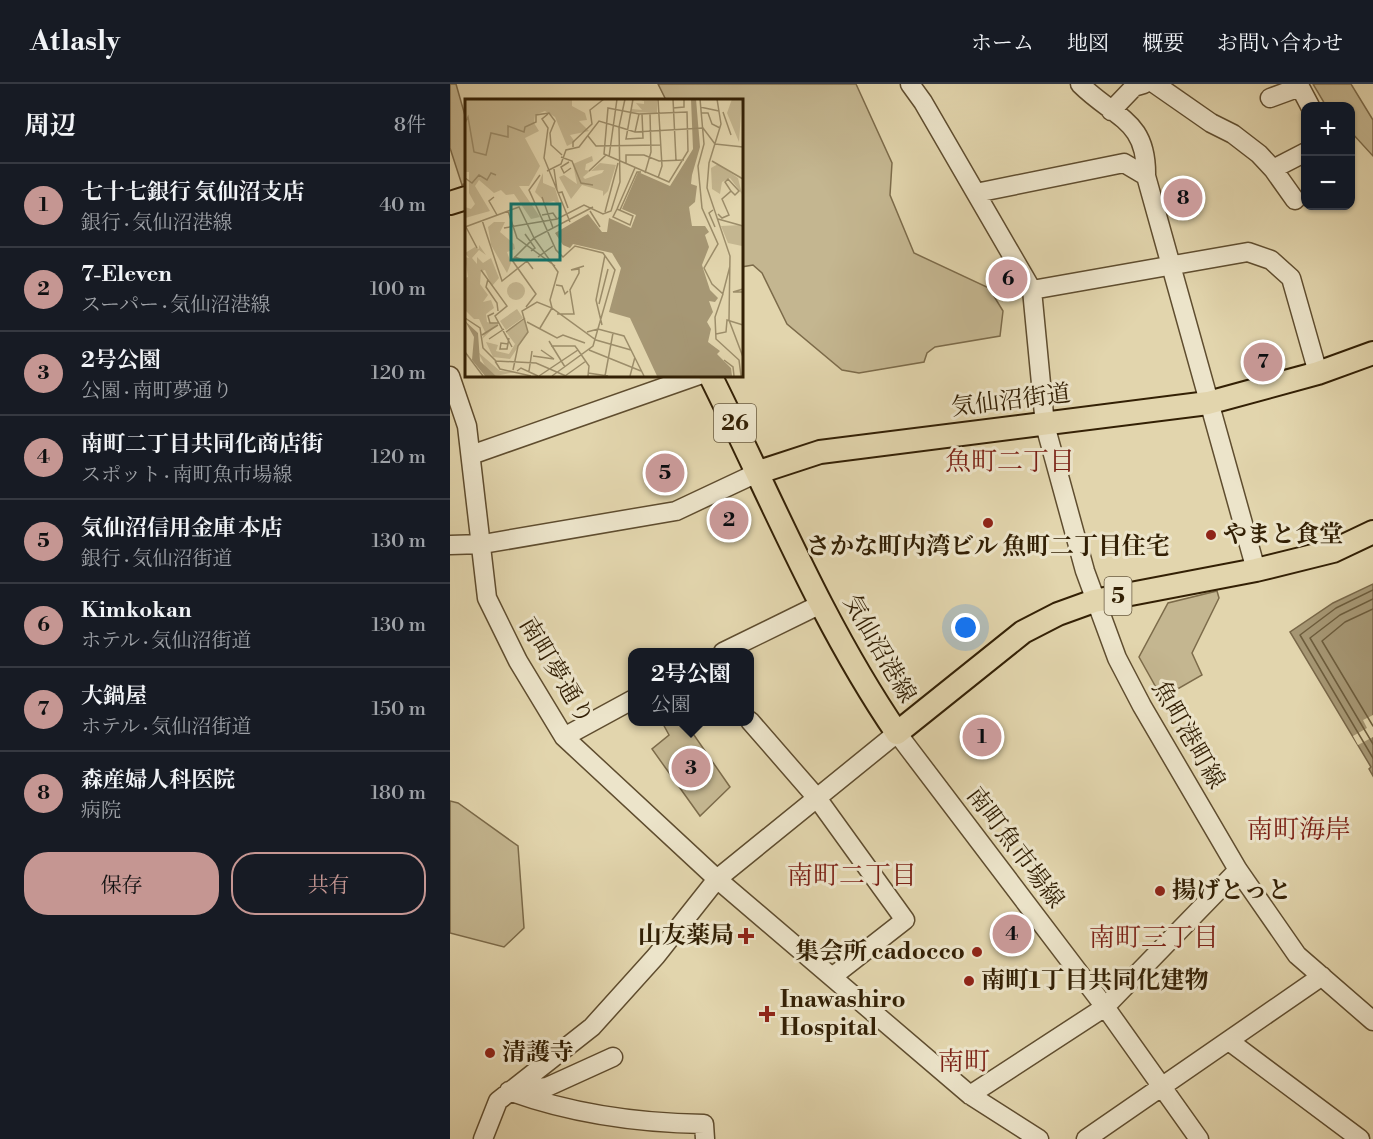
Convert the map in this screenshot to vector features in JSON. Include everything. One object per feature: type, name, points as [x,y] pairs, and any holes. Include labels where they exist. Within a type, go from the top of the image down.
[{"type":"main road","points":[[450,203],[465,198]]},
{"type":"main road","name":"気仙沼街道","points":[[759,472],[820,452],[1208,403],[1318,373],[1373,353]]},
{"type":"main road","name":"26","points":[[711,376],[759,472]]},
{"type":"main road","name":"気仙沼港線","points":[[759,472],[821,604],[859,674],[897,733],[1023,632],[1058,614],[1094,601],[1256,570],[1333,551],[1373,532]]},
{"type":"street","points":[[910,84],[923,102],[1032,290],[1248,252],[1271,260],[1291,278],[1318,373]]},
{"type":"street","points":[[1080,84],[1098,102],[1132,124],[1146,156],[1146,177],[1256,570]]},
{"type":"street","points":[[1111,111],[1134,87],[1144,84]]},
{"type":"street","points":[[1155,84],[1211,123],[1233,134],[1273,169],[1295,200]]},
{"type":"street","points":[[1270,98],[1300,87],[1308,102]]},
{"type":"street","points":[[1273,169],[1301,154]]},
{"type":"street","points":[[976,193],[1124,163],[1146,177]]},
{"type":"street","name":"魚町港町線","points":[[1032,290],[1045,425],[1094,601],[1117,658],[1142,706],[1238,870],[1298,955],[1373,1021]]},
{"type":"street","name":"南町夢通り","points":[[450,376],[467,426],[483,544],[487,598],[518,661],[564,737],[717,879],[970,1095],[1039,1139]]},
{"type":"street","points":[[471,455],[696,376]]},
{"type":"street","points":[[450,545],[483,544],[676,511],[759,472]]},
{"type":"street","points":[[731,648],[821,604]]},
{"type":"street","points":[[564,737],[628,703]]},
{"type":"street","points":[[754,726],[817,798],[905,920],[832,977]]},
{"type":"street","points":[[483,1139],[498,1101],[592,1027],[656,956],[717,879],[897,733]]},
{"type":"street","name":"南町魚市場線","points":[[897,733],[1105,1007],[1199,1139]]},
{"type":"street","points":[[970,1095],[1105,1007],[1238,870]]},
{"type":"street","points":[[1086,1139],[1322,976]]},
{"type":"street","points":[[1229,1041],[1360,1139]]},
{"type":"street","points":[[508,1091],[547,1087],[613,1057]]},
{"type":"street","points":[[508,1091],[551,1106],[650,1123],[704,1124],[705,1139]]},
{"type":"shaded area","points":[[450,84],[456,84],[465,116],[465,184],[462,185],[450,148]]},
{"type":"shaded area","points":[[658,84],[856,84],[892,163],[890,195],[914,253],[989,288],[1003,311],[1000,336],[935,347],[927,353],[924,362],[859,373],[842,370],[787,324],[762,273],[753,265],[742,267],[742,99],[666,99]]},
{"type":"shaded area","points":[[1313,84],[1351,84],[1373,120],[1373,156],[1355,136],[1355,102],[1324,102]]},
{"type":"shaded area","points":[[1217,591],[1219,598],[1192,653],[1202,675],[1162,698],[1139,657],[1168,603]]},
{"type":"shaded area","points":[[664,726],[688,726],[730,787],[700,816],[652,749],[669,735]]},
{"type":"shaded area","points":[[450,801],[458,803],[518,846],[524,928],[504,947],[450,933]]},
{"type":"water","points":[[1373,584],[1373,776],[1369,769],[1371,767],[1290,632],[1333,603]]},
{"type":"pier","points":[[1373,715],[1373,737],[1358,745],[1353,736],[1367,728],[1363,720]]},
{"type":"place","name":"森産婦人科医院","points":[[1183,198]]},
{"type":"place","name":"Kimkokan","points":[[1008,279]]},
{"type":"place","name":"大鍋屋","points":[[1263,362]]},
{"type":"place","name":"気仙沼信用金庫 本店","points":[[665,473]]},
{"type":"place","name":"7-Eleven","points":[[729,520]]},
{"type":"place","name":"さかな町内湾ビル 魚町二丁目住宅","points":[[988,523]]},
{"type":"place","name":"やまと食堂","points":[[1211,535]]},
{"type":"place","name":"七十七銀行 気仙沼支店","points":[[982,737]]},
{"type":"place","name":"2号公園","points":[[691,768]]},
{"type":"place","name":"揚げとっと","points":[[1160,891]]},
{"type":"place","name":"南町二丁目共同化商店街","points":[[1012,934]]},
{"type":"place","name":"山友薬局","points":[[746,936]]},
{"type":"place","name":"集会所 cadocco","points":[[977,952]]},
{"type":"place","name":"南町1丁目共同化建物","points":[[969,981]]},
{"type":"place","name":"Inawashiro Hospital","points":[[767,1014]]},
{"type":"place","name":"清護寺","points":[[490,1053]]},
{"type":"district","name":"魚町二丁目","points":[[1010,462]]},
{"type":"district","name":"南町海岸","points":[[1299,830]]},
{"type":"district","name":"南町二丁目","points":[[852,876]]},
{"type":"district","name":"南町三丁目","points":[[1154,938]]},
{"type":"district","name":"南町","points":[[964,1062]]}]
